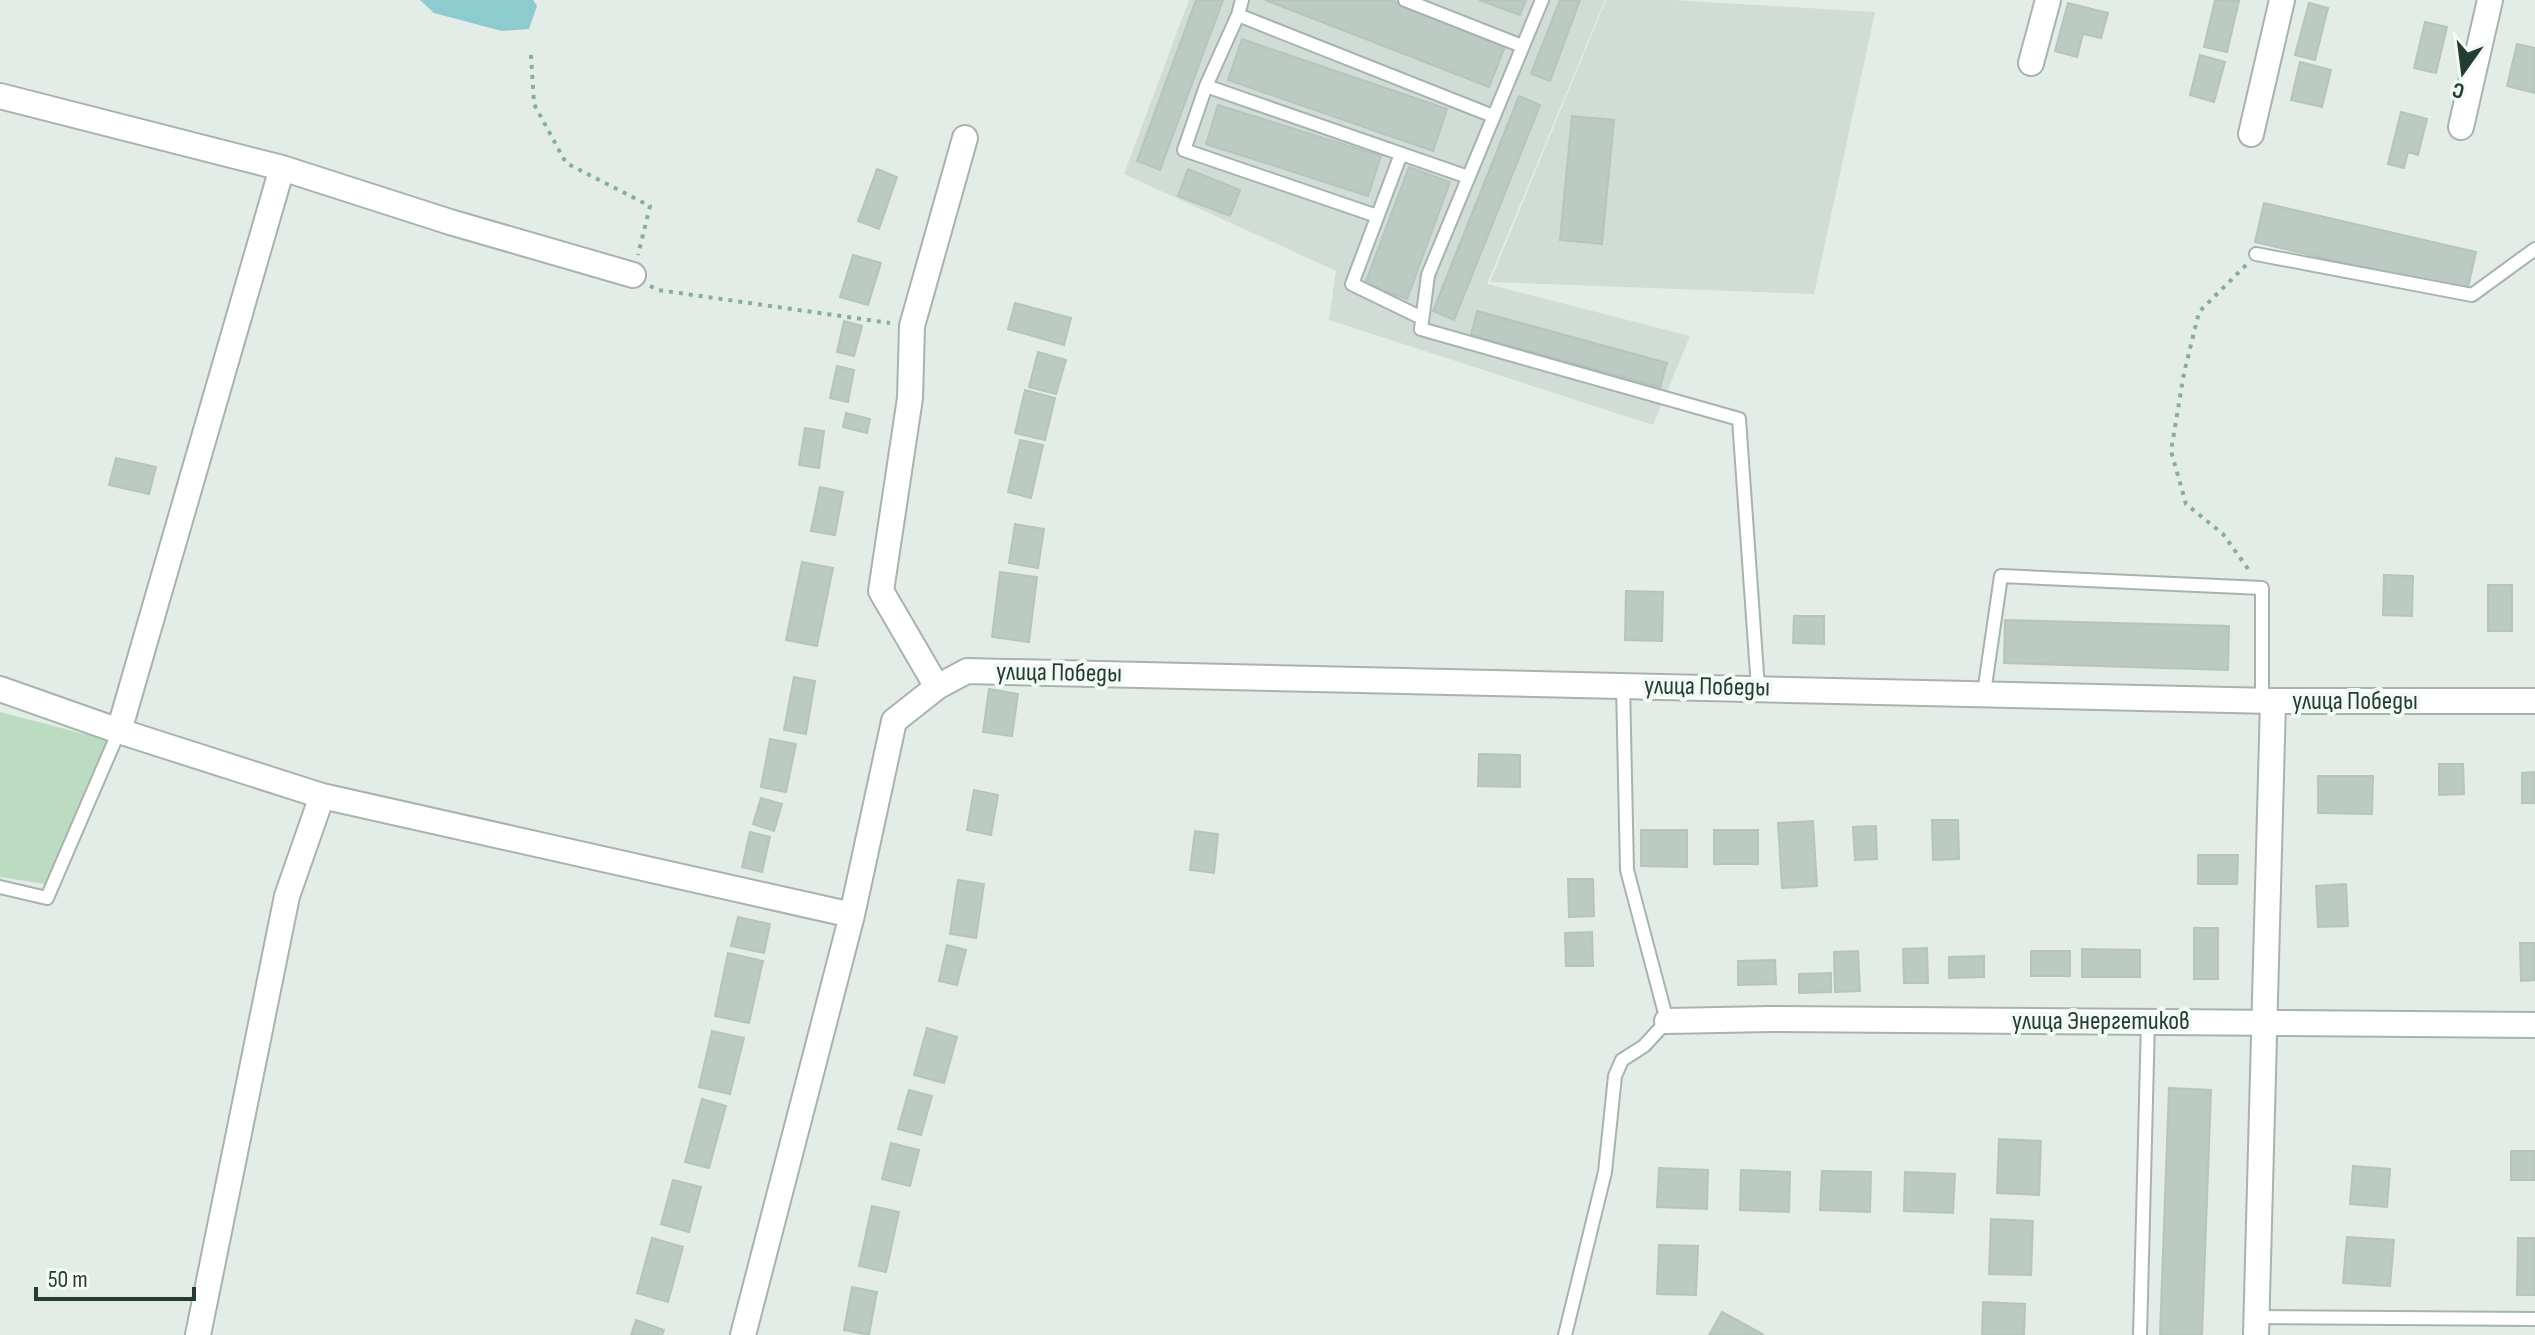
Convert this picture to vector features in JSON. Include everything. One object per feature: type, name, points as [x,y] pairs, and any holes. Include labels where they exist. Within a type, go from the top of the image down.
[{"type":"street","points":[[2031,63],[2048,0]]},
{"type":"street","points":[[2251,134],[2282,0]]},
{"type":"street","points":[[2461,127],[2490,0]]},
{"type":"street","points":[[0,96],[282,168],[450,222],[633,275]]},
{"type":"street","points":[[937,687],[881,591],[910,398],[912,326],[965,138]]},
{"type":"street","points":[[119,731],[282,168]]},
{"type":"street","name":"улица Победы","points":[[852,915],[894,721],[937,687],[967,671],[2267,700],[2535,701]]},
{"type":"street","points":[[0,689],[322,796],[852,915],[743,1335]]},
{"type":"street","points":[[2257,1326],[2267,700]]},
{"type":"street","points":[[198,1335],[287,896],[322,796]]},
{"type":"street","name":"улица Энергетиков","points":[[1667,1021],[1770,1019],[2535,1025]]},
{"type":"lane","points":[[1242,0],[1206,86],[1184,150],[1377,216]]},
{"type":"lane","points":[[1405,0],[1522,46]]},
{"type":"lane","points":[[1542,0],[1428,275],[1421,329],[1739,419],[1758,688]]},
{"type":"lane","points":[[1238,15],[1493,116]]},
{"type":"lane","points":[[1206,86],[1468,177]]},
{"type":"lane","points":[[1401,154],[1352,284],[1422,318]]},
{"type":"lane","points":[[2256,254],[2472,295],[2535,249]]},
{"type":"lane","points":[[1984,693],[2001,576],[2262,588],[2267,700]]},
{"type":"lane","points":[[1565,1335],[1605,1172],[1615,1076],[1622,1060],[1644,1046],[1667,1021],[1627,870],[1623,685]]},
{"type":"lane","points":[[0,887],[47,898],[119,731]]},
{"type":"lane","points":[[2140,1335],[2148,1021]]},
{"type":"lane","points":[[2257,1326],[2535,1319]]},
{"type":"path","points":[[531,55],[534,104],[566,163],[650,206],[633,275],[658,290],[912,326]]},
{"type":"path","points":[[2256,254],[2199,312],[2184,373],[2171,451],[2186,504],[2223,534],[2262,588]]},
{"type":"shaded area","points":[[1189,0],[1605,0],[1487,284],[1690,336],[1653,425],[1329,320],[1336,271],[1124,174]]},
{"type":"shaded area","points":[[1606,0],[1672,0],[1875,12],[1814,294],[1490,282]]},
{"type":"green space","points":[[0,712],[107,740],[51,885],[0,877]]},
{"type":"water","points":[[420,0],[533,0],[537,6],[529,29],[502,31],[434,13]]},
{"type":"building","points":[[1196,0],[1223,0],[1160,170],[1137,161]]},
{"type":"building","points":[[1265,0],[1391,0],[1506,44],[1489,87]]},
{"type":"building","points":[[1479,0],[1526,0],[1520,15]]},
{"type":"building","points":[[1560,0],[1580,0],[1550,81],[1531,74]]},
{"type":"building","points":[[2215,0],[2239,1],[2227,52],[2204,47]]},
{"type":"building","points":[[2068,3],[2108,13],[2101,38],[2083,34],[2077,57],[2055,51]]},
{"type":"building","points":[[2309,3],[2328,8],[2315,60],[2295,55]]},
{"type":"building","points":[[2425,22],[2447,27],[2436,73],[2414,68]]},
{"type":"building","points":[[1242,39],[1447,109],[1433,151],[1228,80]]},
{"type":"building","points":[[2517,44],[2535,48],[2535,93],[2507,86]]},
{"type":"building","points":[[2200,55],[2225,62],[2214,102],[2190,95]]},
{"type":"building","points":[[2300,62],[2331,70],[2322,107],[2291,100]]},
{"type":"building","points":[[1519,96],[1540,105],[1454,320],[1433,311]]},
{"type":"building","points":[[1218,105],[1381,156],[1368,196],[1206,144]]},
{"type":"building","points":[[2401,112],[2427,119],[2418,155],[2408,152],[2404,168],[2388,164]]},
{"type":"building","points":[[1572,116],[1614,120],[1602,244],[1560,240]]},
{"type":"building","points":[[1409,167],[1450,182],[1407,299],[1365,284]]},
{"type":"building","points":[[877,169],[897,177],[879,229],[858,221]]},
{"type":"building","points":[[1188,169],[1240,190],[1230,216],[1178,196]]},
{"type":"building","points":[[2264,203],[2476,252],[2467,292],[2255,242]]},
{"type":"building","points":[[853,255],[881,263],[868,305],[840,297]]},
{"type":"building","points":[[1015,303],[1071,318],[1064,345],[1008,329]]},
{"type":"building","points":[[1477,311],[1667,363],[1660,387],[1471,335]]},
{"type":"building","points":[[844,321],[862,326],[854,356],[837,352]]},
{"type":"building","points":[[1038,352],[1066,360],[1056,394],[1029,387]]},
{"type":"building","points":[[837,366],[854,370],[848,402],[830,398]]},
{"type":"building","points":[[1025,390],[1055,398],[1045,440],[1015,433]]},
{"type":"building","points":[[846,413],[870,419],[867,433],[843,427]]},
{"type":"building","points":[[805,428],[824,431],[819,468],[799,465]]},
{"type":"building","points":[[1020,440],[1043,445],[1031,498],[1008,492]]},
{"type":"building","points":[[116,458],[156,467],[149,494],[109,485]]},
{"type":"building","points":[[820,487],[843,492],[835,535],[811,531]]},
{"type":"building","points":[[1015,524],[1044,529],[1038,568],[1009,563]]},
{"type":"building","points":[[802,562],[833,568],[817,646],[786,640]]},
{"type":"building","points":[[1000,572],[1037,577],[1029,642],[992,637]]},
{"type":"building","points":[[2384,575],[2413,576],[2412,616],[2383,615]]},
{"type":"building","points":[[2488,585],[2512,585],[2512,631],[2488,631]]},
{"type":"building","points":[[1626,591],[1663,592],[1662,641],[1625,640]]},
{"type":"building","points":[[1794,616],[1824,616],[1824,644],[1793,643]]},
{"type":"building","points":[[2005,620],[2229,626],[2228,670],[2004,663]]},
{"type":"building","points":[[794,677],[815,681],[806,734],[784,730]]},
{"type":"building","points":[[989,689],[1018,694],[1012,736],[983,732]]},
{"type":"building","points":[[770,739],[796,744],[786,792],[761,787]]},
{"type":"building","points":[[1479,754],[1520,755],[1520,787],[1478,786]]},
{"type":"building","points":[[2439,764],[2463,764],[2464,794],[2439,795]]},
{"type":"building","points":[[2535,772],[2535,803],[2522,803],[2522,773]]},
{"type":"building","points":[[2318,776],[2373,776],[2372,814],[2318,813]]},
{"type":"building","points":[[974,790],[998,795],[991,835],[967,830]]},
{"type":"building","points":[[761,798],[782,804],[774,831],[753,824]]},
{"type":"building","points":[[1932,820],[1958,820],[1959,859],[1933,860]]},
{"type":"building","points":[[1813,821],[1817,886],[1782,888],[1778,823]]},
{"type":"building","points":[[1876,826],[1877,859],[1855,860],[1853,827]]},
{"type":"building","points":[[1641,830],[1687,830],[1687,867],[1641,866]]},
{"type":"building","points":[[1714,830],[1758,830],[1758,864],[1714,864]]},
{"type":"building","points":[[1195,831],[1218,834],[1214,873],[1190,870]]},
{"type":"building","points":[[750,832],[770,837],[762,872],[742,867]]},
{"type":"building","points":[[2198,855],[2238,855],[2237,884],[2198,884]]},
{"type":"building","points":[[1568,879],[1593,879],[1594,916],[1569,917]]},
{"type":"building","points":[[958,880],[984,884],[976,938],[950,934]]},
{"type":"building","points":[[2346,884],[2348,926],[2318,927],[2316,886]]},
{"type":"building","points":[[738,917],[770,924],[764,953],[731,946]]},
{"type":"building","points":[[2194,928],[2218,928],[2218,979],[2194,979]]},
{"type":"building","points":[[1592,932],[1593,966],[1566,966],[1565,933]]},
{"type":"building","points":[[2520,943],[2535,943],[2535,980],[2521,981]]},
{"type":"building","points":[[947,945],[966,950],[957,985],[939,981]]},
{"type":"building","points":[[1927,948],[1928,983],[1904,983],[1903,949]]},
{"type":"building","points":[[2082,949],[2140,950],[2140,977],[2082,977]]},
{"type":"building","points":[[1858,951],[1860,991],[1835,992],[1834,952]]},
{"type":"building","points":[[2031,951],[2070,951],[2070,976],[2031,976]]},
{"type":"building","points":[[728,953],[763,961],[749,1023],[715,1016]]},
{"type":"building","points":[[1984,956],[1984,977],[1949,978],[1949,957]]},
{"type":"building","points":[[1775,960],[1776,984],[1738,985],[1738,961]]},
{"type":"building","points":[[1831,973],[1831,992],[1799,993],[1799,974]]},
{"type":"building","points":[[927,1028],[957,1037],[944,1083],[914,1075]]},
{"type":"building","points":[[712,1031],[744,1038],[730,1094],[699,1087]]},
{"type":"building","points":[[2169,1088],[2211,1090],[2202,1335],[2160,1335]]},
{"type":"building","points":[[909,1090],[932,1096],[921,1135],[898,1129]]},
{"type":"building","points":[[702,1099],[726,1106],[709,1168],[685,1162]]},
{"type":"building","points":[[1999,1139],[2041,1141],[2039,1195],[1997,1193]]},
{"type":"building","points":[[891,1143],[919,1150],[910,1186],[882,1179]]},
{"type":"building","points":[[2511,1151],[2535,1151],[2535,1180],[2511,1180]]},
{"type":"building","points":[[2353,1166],[2390,1169],[2387,1207],[2350,1204]]},
{"type":"building","points":[[1659,1168],[1708,1170],[1707,1209],[1657,1207]]},
{"type":"building","points":[[1741,1170],[1790,1172],[1789,1212],[1740,1210]]},
{"type":"building","points":[[1822,1171],[1871,1172],[1870,1212],[1820,1210]]},
{"type":"building","points":[[1905,1172],[1955,1174],[1953,1213],[1904,1211]]},
{"type":"building","points":[[673,1180],[701,1187],[689,1232],[661,1224]]},
{"type":"building","points":[[872,1206],[899,1212],[886,1272],[859,1266]]},
{"type":"building","points":[[1991,1219],[2033,1221],[2031,1275],[1989,1274]]},
{"type":"building","points":[[2347,1237],[2394,1240],[2390,1286],[2343,1283]]},
{"type":"building","points":[[652,1238],[683,1247],[668,1302],[637,1293]]},
{"type":"building","points":[[2518,1238],[2535,1238],[2535,1295],[2517,1295]]},
{"type":"building","points":[[1659,1245],[1698,1246],[1696,1295],[1657,1294]]},
{"type":"building","points":[[852,1287],[877,1292],[869,1335],[844,1330]]},
{"type":"building","points":[[1983,1302],[2025,1304],[2024,1335],[1982,1335]]},
{"type":"building","points":[[1722,1312],[1764,1335],[1709,1335]]},
{"type":"building","points":[[636,1320],[664,1330],[662,1335],[631,1335]]}]
